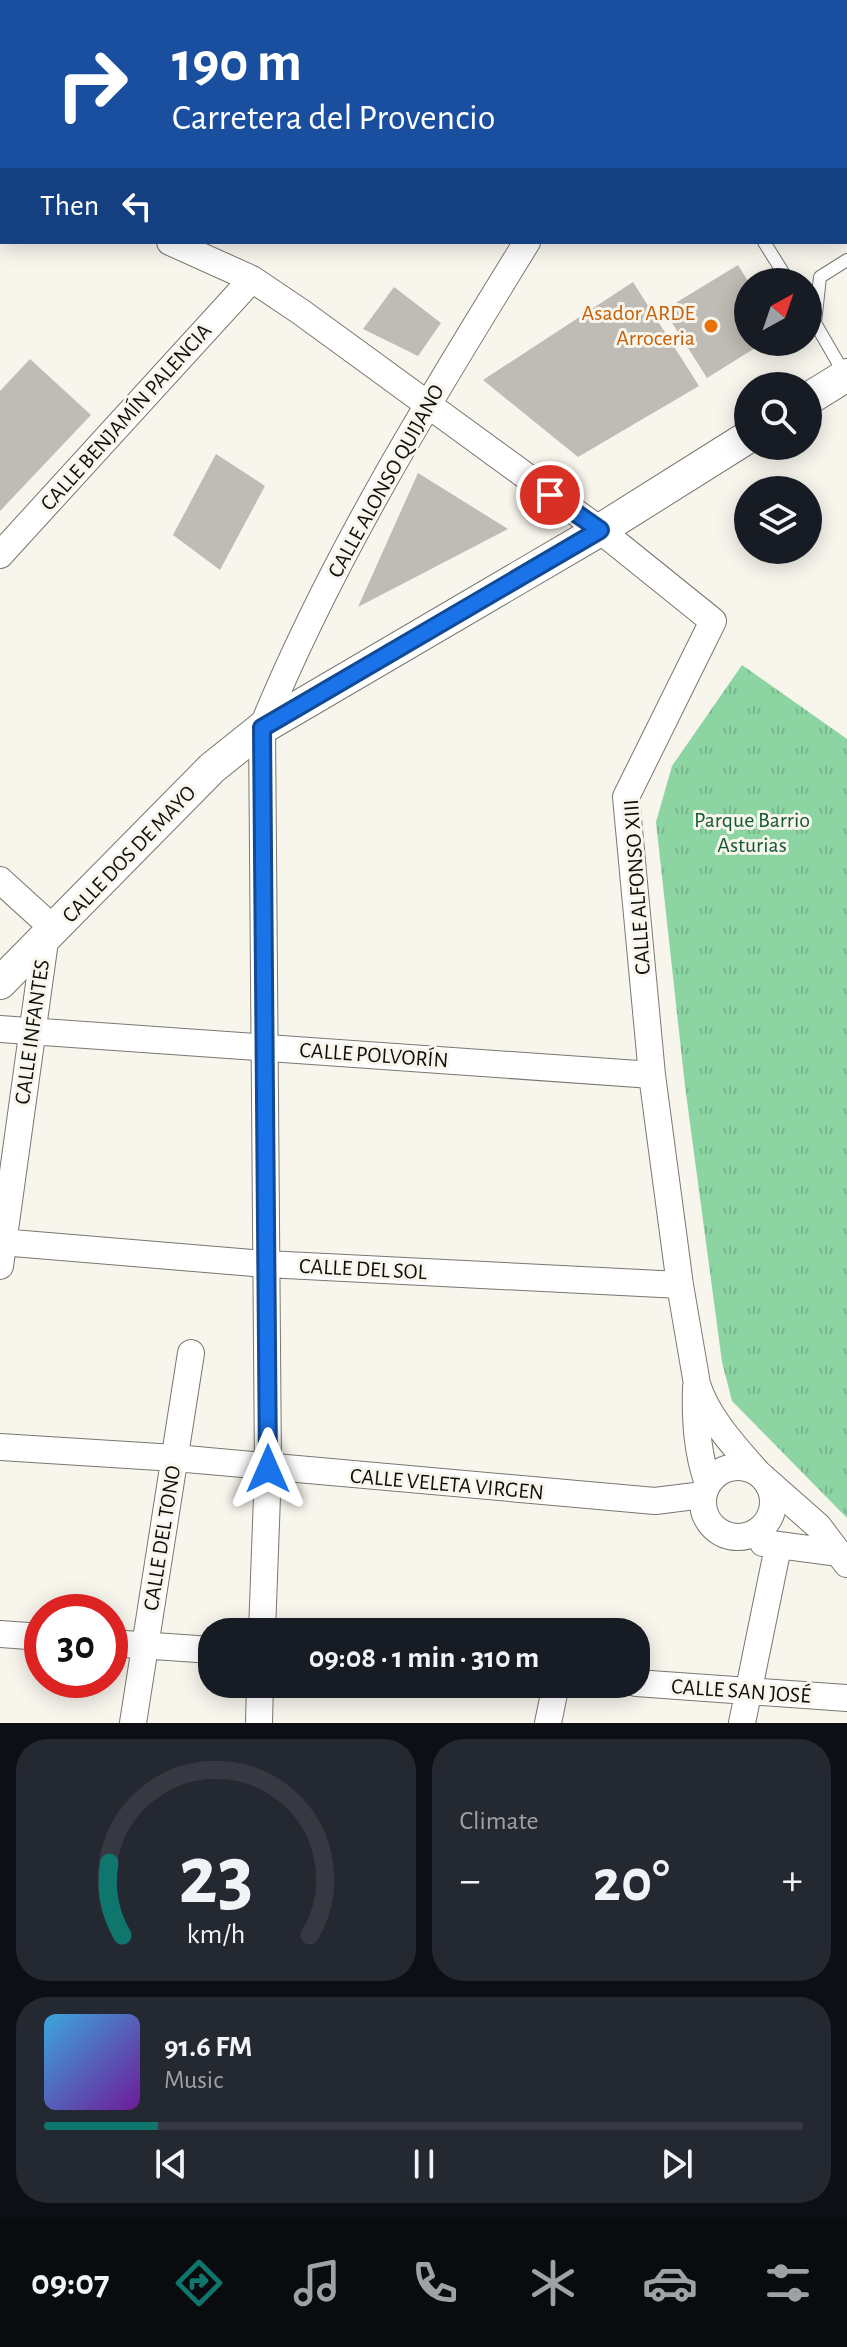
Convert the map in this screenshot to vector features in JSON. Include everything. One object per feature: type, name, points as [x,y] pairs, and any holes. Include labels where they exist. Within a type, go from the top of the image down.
[{"type":"street","name":"CALLE ALFONSO XIII","points":[[174,244],[252,279],[301,312],[425,406],[600,530],[713,621],[626,797],[652,1075],[680,1285],[701,1398],[725,1434],[762,1477],[818,1526],[843,1558]]},
{"type":"street","name":"CALLE ALONSO QUIJANO","points":[[262,728],[299,637],[425,406],[526,244]]},
{"type":"street","name":"CALLE BENJAMÍN PALENCIA","points":[[0,555],[252,279]]},
{"type":"street","points":[[822,390],[846,375]]},
{"type":"street","name":"CALLE DOS DE MAYO","points":[[0,983],[50,936],[212,768],[262,728],[600,530],[734,446]]},
{"type":"street","points":[[262,728],[268,1469],[263,1618]]},
{"type":"street","points":[[0,880],[50,936]]},
{"type":"street","name":"CALLE INFANTES","points":[[1,1250],[32,1034],[50,936]]},
{"type":"street","name":"CALLE POLVORÍN","points":[[0,1029],[32,1034],[652,1075]]},
{"type":"street","name":"CALLE DEL SOL","points":[[1,1250],[680,1285]]},
{"type":"street","name":"CALLE DEL TONO","points":[[133,1723],[191,1353]]},
{"type":"street","name":"CALLE ALFONSO XIII","points":[[697,1384],[695,1421],[705,1490]]},
{"type":"street","name":"CALLE VELETA VIRGEN","points":[[0,1447],[175,1458],[268,1469],[655,1501],[710,1523]]},
{"type":"street","points":[[736,1467],[762,1477],[774,1502],[772,1513],[759,1531],[738,1537],[726,1535],[710,1523],[705,1490],[715,1475],[736,1467]]},
{"type":"street","name":"CALLE VELETA VIRGEN","points":[[655,1501],[705,1490]]},
{"type":"street","name":"CALLE ALFONSO XIII","points":[[738,1537],[843,1558]]},
{"type":"street","points":[[742,1723],[778,1547]]},
{"type":"street","points":[[0,1634],[24,1636]]},
{"type":"street","points":[[128,1645],[198,1649]]},
{"type":"street","name":"CALLE SAN JOSÉ","points":[[650,1684],[847,1698]]},
{"type":"street","points":[[259,1723],[260,1698]]},
{"type":"street","points":[[548,1723],[553,1698]]},
{"type":"lane","points":[[765,244],[780,268]]},
{"type":"lane","points":[[822,276],[847,260]]},
{"type":"lane","points":[[822,336],[846,375]]},
{"type":"green space","name":"Parque Barrio Asturias","points":[[742,665],[847,739],[847,1518],[732,1401],[722,1362],[685,1086],[656,822],[672,766]]},
{"type":"building","name":"Asador ARDE Arroceria","points":[[738,265],[740,268],[734,268],[734,356],[742,356],[707,378],[664,310]]},
{"type":"building","points":[[633,282],[699,386],[578,457],[483,380]]},
{"type":"building","points":[[394,287],[441,323],[418,356],[363,329]]},
{"type":"building","points":[[30,359],[91,415],[0,511],[0,391]]},
{"type":"building","points":[[216,454],[265,486],[220,570],[173,535]]},
{"type":"building","points":[[418,473],[508,529],[358,607]]},
{"type":"place","name":"Asador ARDE Arroceria","points":[[711,326]]},
{"type":"route","points":[[268,1469],[262,728],[600,530],[550,495]]}]
